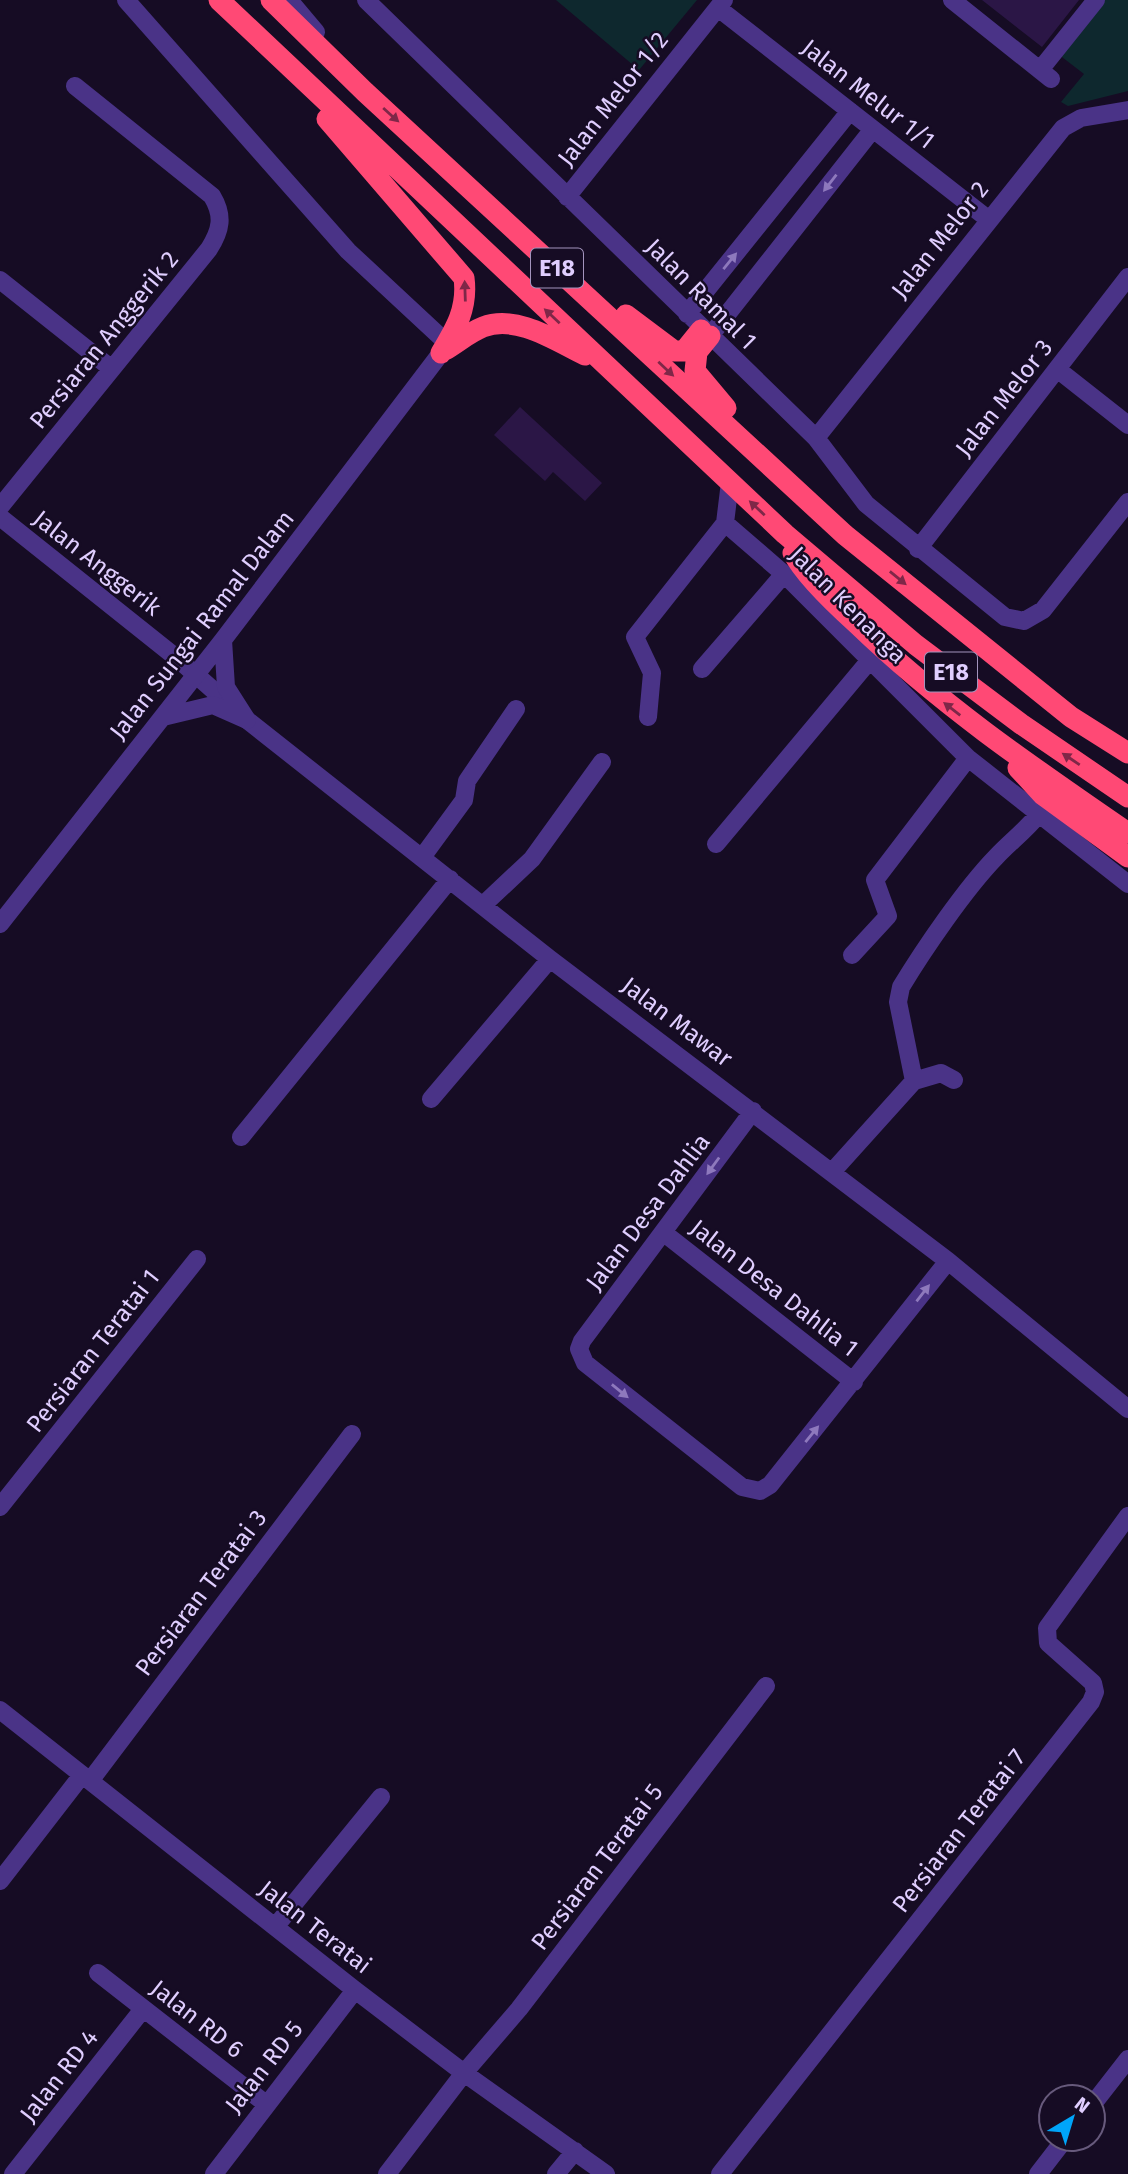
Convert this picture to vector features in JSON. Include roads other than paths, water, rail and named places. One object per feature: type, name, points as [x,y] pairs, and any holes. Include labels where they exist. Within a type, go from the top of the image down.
[{"type":"highway","name":"E18","points":[[219,0],[785,534],[915,645],[1021,724],[1128,797]]},
{"type":"highway","name":"E18","points":[[271,0],[365,92],[845,535],[1071,717],[1128,753]]},
{"type":"highway","points":[[234,15],[464,278],[467,298],[461,317],[444,348]]},
{"type":"highway","points":[[532,244],[674,351],[684,351],[700,326]]},
{"type":"highway","points":[[444,348],[481,327],[509,324],[536,331],[602,363]]},
{"type":"highway","points":[[700,326],[695,371],[845,535]]},
{"type":"highway","name":"E18","points":[[785,534],[794,556],[841,609],[914,678],[991,739],[1128,833]]},
{"type":"highway","points":[[991,739],[1043,795],[1128,857]]},
{"type":"street","points":[[126,0],[348,251],[444,348]]},
{"type":"street","points":[[289,0],[365,92]]},
{"type":"street","name":"Jalan Ramal 1","points":[[366,0],[816,438],[866,504],[1004,617],[1024,621],[1043,610],[1128,502]]},
{"type":"street","points":[[952,0],[1045,75],[1096,0]]},
{"type":"street","name":"Jalan Melor 1/2","points":[[567,197],[720,3]]},
{"type":"street","name":"Jalan Melur 1/1","points":[[720,3],[850,111],[988,219]]},
{"type":"street","name":"Persiaran Anggerik 2","points":[[0,507],[217,236],[221,221],[219,208],[212,196],[75,86]]},
{"type":"street","name":"Jalan Melor 2","points":[[816,438],[1063,128],[1081,118],[1128,110]]},
{"type":"street","points":[[700,326],[850,111]]},
{"type":"street","points":[[700,326],[873,129]]},
{"type":"street","name":"Jalan Melor 3","points":[[918,549],[1128,276]]},
{"type":"street","points":[[0,280],[112,369]]},
{"type":"street","name":"Jalan Sungai Ramal Dalam","points":[[0,924],[223,640],[444,348]]},
{"type":"street","points":[[1057,369],[1128,425]]},
{"type":"street","points":[[648,717],[652,673],[635,637],[725,523],[730,482]]},
{"type":"street","name":"Jalan Anggerik","points":[[0,517],[196,674]]},
{"type":"street","name":"Jalan Kenanga","points":[[725,523],[784,574],[968,758],[1128,884]]},
{"type":"street","points":[[702,669],[784,574]]},
{"type":"street","points":[[223,640],[226,687],[247,720]]},
{"type":"street","points":[[716,844],[870,660]]},
{"type":"street","name":"Jalan Mawar","points":[[196,674],[247,720],[423,856],[550,959],[948,1261],[1128,1409]]},
{"type":"street","points":[[163,717],[213,705],[247,720]]},
{"type":"street","points":[[423,856],[464,800],[467,781],[516,709]]},
{"type":"street","points":[[852,955],[888,916],[875,880],[968,758]]},
{"type":"street","points":[[483,905],[532,859],[602,762]]},
{"type":"street","points":[[914,1082],[898,1002],[901,987],[983,873],[998,855],[1021,836],[1038,815]]},
{"type":"street","points":[[241,1137],[450,879]]},
{"type":"street","points":[[432,1099],[550,959]]},
{"type":"street","points":[[832,1172],[914,1082],[941,1073],[954,1080]]},
{"type":"street","name":"Jalan Desa Dahlia","points":[[753,1111],[582,1341],[580,1355],[585,1363],[742,1487],[760,1491],[770,1485],[854,1382]]},
{"type":"street","name":"Jalan Desa Dahlia 1","points":[[664,1233],[854,1382]]},
{"type":"street","name":"Persiaran Teratai 1","points":[[0,1507],[197,1259]]},
{"type":"street","points":[[854,1382],[948,1261]]},
{"type":"street","name":"Persiaran Teratai 3","points":[[0,1881],[86,1778],[352,1434]]},
{"type":"street","name":"Persiaran Teratai 7","points":[[720,2174],[1091,1702],[1095,1692],[1093,1683],[1048,1643],[1047,1628],[1128,1516]]},
{"type":"street","name":"Persiaran Teratai 5","points":[[387,2174],[464,2073],[520,2009],[766,1686]]},
{"type":"street","name":"Jalan Teratai","points":[[0,1710],[355,1990],[464,2073],[606,2174]]},
{"type":"street","points":[[275,1927],[381,1797]]},
{"type":"street","name":"Jalan RD 6","points":[[98,1973],[266,2104]]},
{"type":"street","name":"Jalan RD 5","points":[[214,2174],[355,1990]]},
{"type":"street","name":"Jalan RD 4","points":[[13,2174],[143,2009]]},
{"type":"street","points":[[1107,2086],[1128,2059]]},
{"type":"street","points":[[556,2174],[575,2151]]},
{"type":"street","points":[[1038,2174],[1054,2153]]}]
